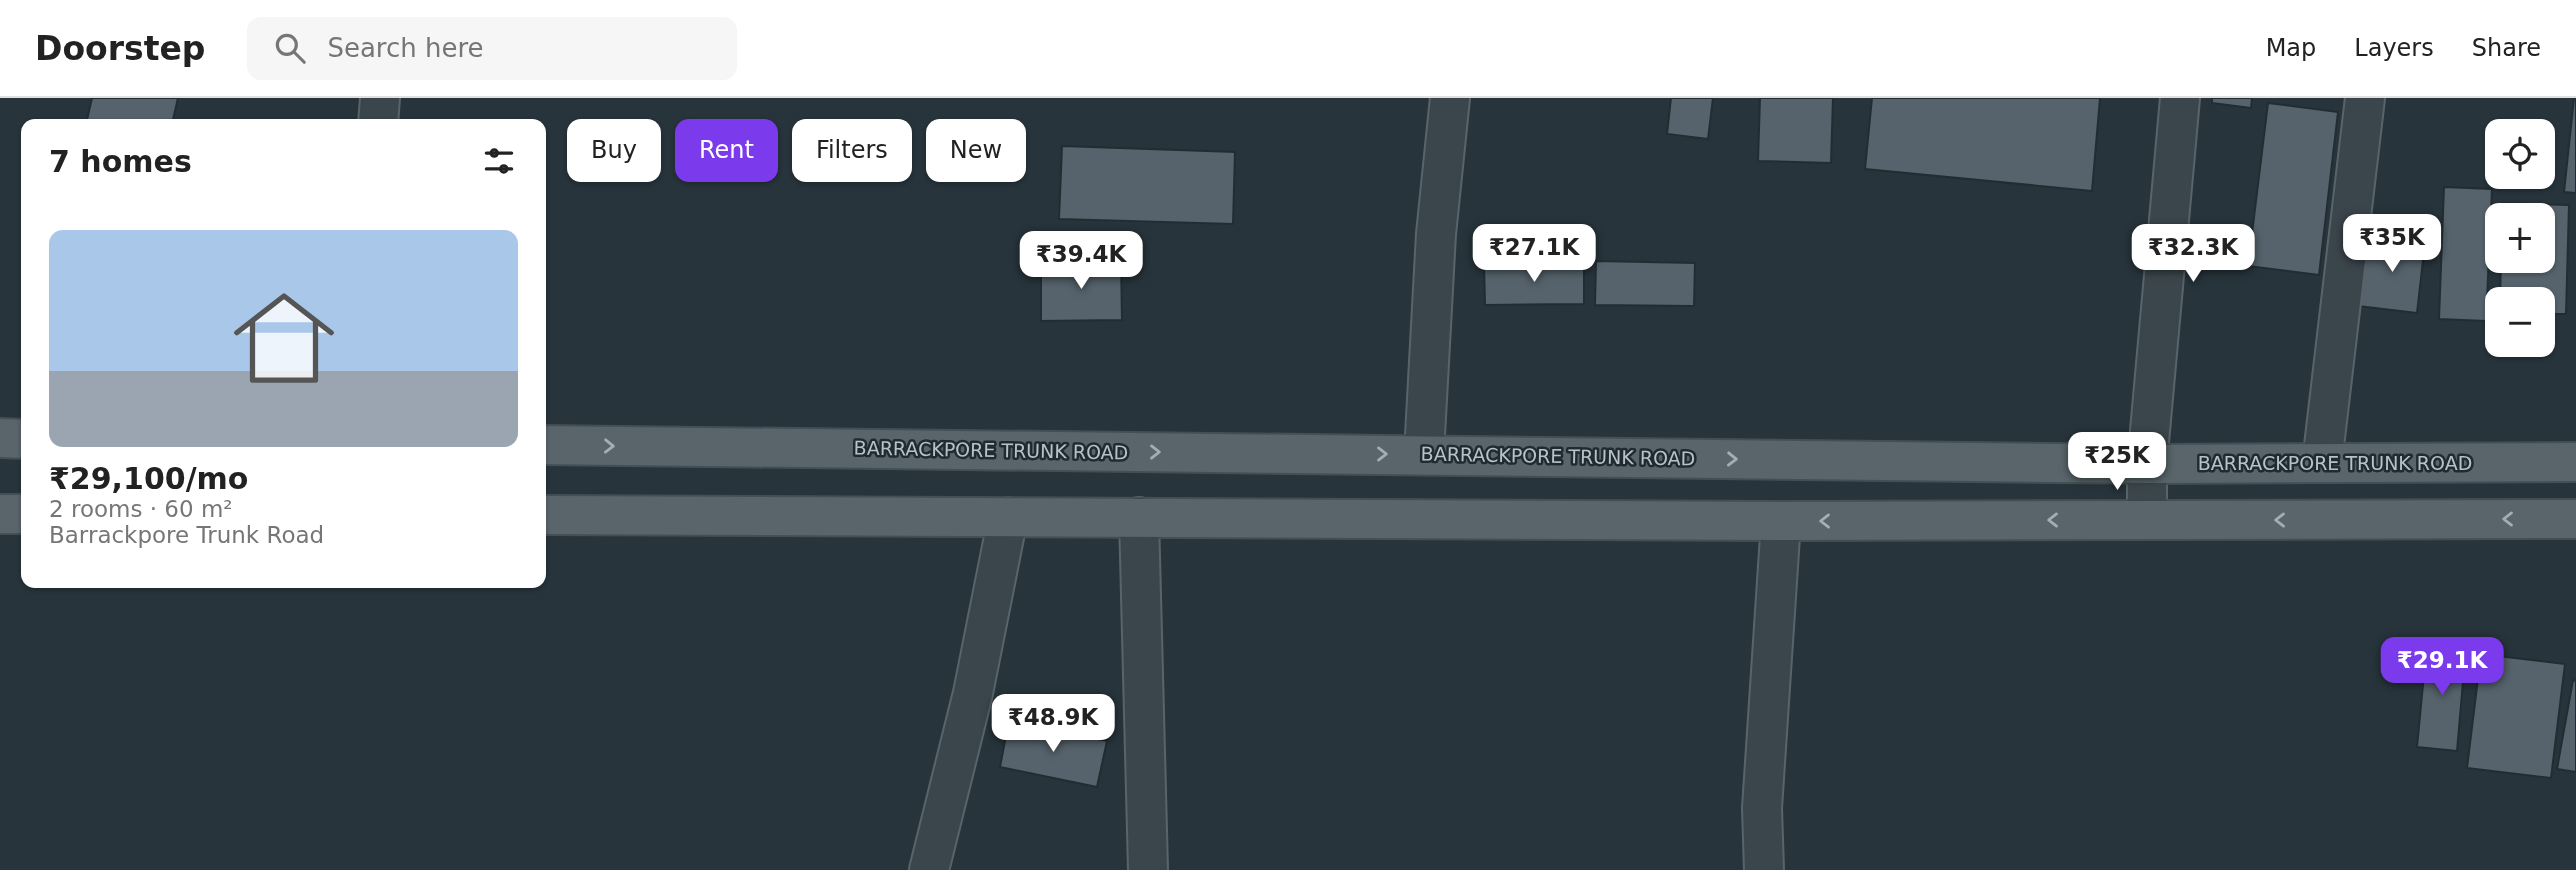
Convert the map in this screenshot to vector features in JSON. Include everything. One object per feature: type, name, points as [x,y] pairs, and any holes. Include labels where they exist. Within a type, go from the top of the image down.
[{"type":"main road","points":[[0,438],[21,439]]},
{"type":"main road","name":"BARRACKPORE TRUNK ROAD","points":[[546,445],[2147,464],[2576,462]]},
{"type":"main road","points":[[0,514],[21,514]]},
{"type":"main road","points":[[546,515],[1781,521],[2576,519]]},
{"type":"street","points":[[378,119],[380,98]]},
{"type":"street","points":[[1424,454],[1436,234],[1450,98]]},
{"type":"street","points":[[2147,520],[2147,464],[2180,98]]},
{"type":"street","points":[[2322,463],[2365,98]]},
{"type":"street","points":[[929,870],[974,692],[1008,517]]},
{"type":"street","points":[[1139,517],[1148,870]]},
{"type":"street","points":[[1764,870],[1762,808],[1781,521]]},
{"type":"building","points":[[92,98],[178,98],[173,119],[87,119]]},
{"type":"building","points":[[1671,98],[1713,98],[1708,139],[1667,134]]},
{"type":"building","points":[[1760,98],[1833,98],[1831,163],[1758,161]]},
{"type":"building","points":[[1872,98],[2100,98],[2092,191],[1865,169]]},
{"type":"building","points":[[2212,98],[2252,98],[2251,108],[2212,103]]},
{"type":"building","points":[[2576,98],[2576,193],[2564,192]]},
{"type":"building","points":[[2268,103],[2338,112],[2319,275],[2248,266]]},
{"type":"building","points":[[1062,146],[1235,152],[1233,224],[1059,219]]},
{"type":"building","points":[[2444,187],[2492,189],[2491,203],[2485,203],[2485,273],[2488,273],[2488,287],[2485,287],[2485,321],[2439,319]]},
{"type":"building","points":[[2555,205],[2569,205],[2566,314],[2555,314],[2555,287],[2500,287],[2501,273],[2555,273]]},
{"type":"building","points":[[2366,236],[2425,243],[2417,313],[2358,306]]},
{"type":"building","points":[[1121,260],[1122,320],[1041,321],[1041,261]]},
{"type":"building","points":[[1596,261],[1695,263],[1694,306],[1595,305]]},
{"type":"building","points":[[1584,263],[1584,304],[1485,305],[1484,264]]},
{"type":"building","points":[[2427,643],[2466,647],[2457,751],[2417,747]]},
{"type":"building","points":[[2481,654],[2565,664],[2551,778],[2467,768]]},
{"type":"building","points":[[2573,680],[2576,681],[2576,772],[2557,769]]},
{"type":"building","points":[[1009,720],[1107,741],[1097,787],[1000,767]]}]
